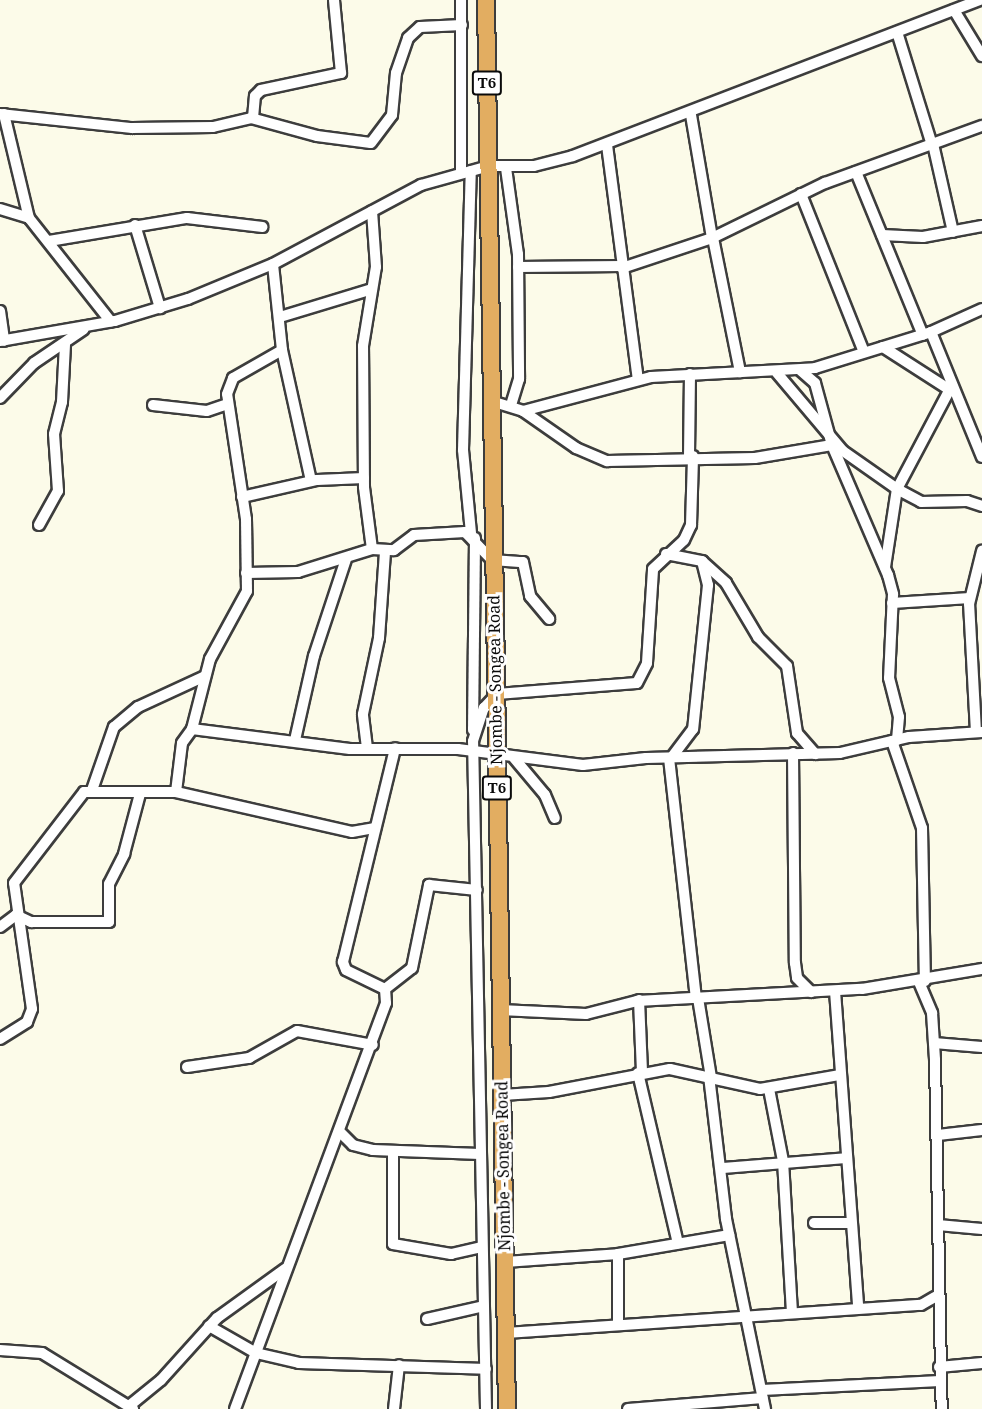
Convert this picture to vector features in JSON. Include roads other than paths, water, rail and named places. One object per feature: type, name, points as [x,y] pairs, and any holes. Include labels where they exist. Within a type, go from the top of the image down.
[{"type":"highway","name":"T6","points":[[486,0],[497,167]]},
{"type":"highway","name":"Njombe - Songea Road","points":[[497,167],[491,401],[492,561],[497,694],[507,1409]]},
{"type":"street","points":[[253,118],[255,96],[261,90],[340,74],[334,0]]},
{"type":"street","points":[[461,0],[466,171],[463,450],[473,536],[480,1154],[486,1409]]},
{"type":"street","points":[[0,311],[2,341],[111,322],[160,308],[273,264],[421,185],[466,171],[534,166],[607,145],[691,115],[981,0]]},
{"type":"street","points":[[954,10],[982,56]]},
{"type":"street","points":[[111,322],[29,218],[2,114],[132,128],[213,127],[253,118],[317,136],[374,141],[392,115],[396,73],[408,38],[420,27],[462,25]]},
{"type":"street","points":[[897,32],[932,144],[953,232]]},
{"type":"street","points":[[691,115],[740,372]]},
{"type":"street","points":[[518,267],[622,267],[713,238],[801,194],[982,126]]},
{"type":"street","points":[[607,145],[622,267],[633,310],[638,379]]},
{"type":"street","points":[[497,167],[518,267],[519,379],[511,405]]},
{"type":"street","points":[[855,172],[982,457]]},
{"type":"street","points":[[801,194],[864,352]]},
{"type":"street","points":[[0,208],[29,218]]},
{"type":"street","points":[[372,212],[372,289],[364,320],[364,478],[372,549]]},
{"type":"street","points":[[49,241],[186,218],[262,227]]},
{"type":"street","points":[[135,225],[160,308]]},
{"type":"street","points":[[882,236],[953,232],[982,226]]},
{"type":"street","points":[[273,264],[282,350],[311,481]]},
{"type":"street","points":[[280,317],[372,289]]},
{"type":"street","points":[[523,411],[638,379],[740,372],[777,374],[800,370],[927,333],[982,309]]},
{"type":"street","points":[[1,396],[34,363],[87,327]]},
{"type":"street","points":[[39,525],[58,491],[54,434],[64,344]]},
{"type":"street","points":[[883,347],[951,388]]},
{"type":"street","points":[[176,792],[182,743],[192,729],[205,676],[247,591],[242,498],[227,404],[233,378],[282,350]]},
{"type":"street","points":[[800,370],[815,383],[831,440],[885,567],[892,603],[889,678],[899,717],[894,741],[922,828],[922,982],[932,1013],[938,1135],[939,1367],[942,1409]]},
{"type":"street","points":[[474,742],[484,708],[497,694],[637,683],[647,663],[653,568],[684,540],[691,525],[690,374]]},
{"type":"street","points":[[777,374],[831,440],[856,462],[897,489],[921,502],[967,501],[982,506]]},
{"type":"street","points":[[885,567],[897,489],[951,388]]},
{"type":"street","points":[[491,401],[511,405],[523,411],[576,448],[607,461],[691,456],[755,458],[831,440]]},
{"type":"street","points":[[153,405],[207,411],[227,404]]},
{"type":"street","points":[[242,498],[311,481],[364,478]]},
{"type":"street","points":[[246,573],[298,572],[346,559],[372,549],[385,552],[414,535],[473,536]]},
{"type":"street","points":[[473,536],[492,561],[523,562],[530,596],[549,619]]},
{"type":"street","points":[[192,729],[367,748],[474,742],[497,757],[583,765],[670,758],[815,754],[894,741],[979,732],[970,664],[970,597],[980,568],[982,551]]},
{"type":"street","points":[[367,748],[363,714],[379,638],[385,552]]},
{"type":"street","points":[[666,554],[702,561],[726,583],[761,641],[787,666],[797,733],[815,754]]},
{"type":"street","points":[[295,740],[314,656],[346,559]]},
{"type":"street","points":[[670,758],[690,737],[694,721],[706,615],[702,561]]},
{"type":"street","points":[[892,603],[970,597]]},
{"type":"street","points":[[970,664],[982,665]]},
{"type":"street","points":[[92,790],[110,736],[122,719],[205,676]]},
{"type":"street","points":[[474,742],[496,716]]},
{"type":"street","points":[[385,989],[346,970],[343,962],[395,748]]},
{"type":"street","points":[[787,993],[796,974],[793,753]]},
{"type":"street","points":[[514,758],[545,795],[555,818]]},
{"type":"street","points":[[670,758],[697,998],[723,1168],[729,1235],[764,1399]]},
{"type":"street","points":[[0,1039],[27,1022],[32,1010],[16,915],[16,880],[79,798],[92,790],[140,794],[176,792],[352,832],[374,828]]},
{"type":"street","points":[[16,915],[31,922],[109,922],[109,884],[124,854],[140,794]]},
{"type":"street","points":[[385,989],[412,968],[429,885],[477,890]]},
{"type":"street","points":[[0,927],[16,915]]},
{"type":"street","points":[[500,1010],[575,1014],[639,1000],[836,991],[922,982],[982,969]]},
{"type":"street","points":[[796,974],[811,992]]},
{"type":"street","points":[[235,1409],[285,1269],[341,1133],[373,1045],[386,1003],[385,989]]},
{"type":"street","points":[[836,991],[839,1075],[858,1307]]},
{"type":"street","points":[[639,1000],[640,1073],[678,1243]]},
{"type":"street","points":[[187,1067],[249,1058],[297,1031],[373,1045]]},
{"type":"street","points":[[934,1043],[982,1047]]},
{"type":"street","points":[[502,1095],[549,1092],[640,1073],[685,1069],[710,1077],[769,1089],[839,1075]]},
{"type":"street","points":[[769,1089],[783,1161],[792,1311]]},
{"type":"street","points":[[938,1135],[982,1130]]},
{"type":"street","points":[[341,1133],[352,1145],[393,1152],[480,1154]]},
{"type":"street","points":[[393,1152],[393,1244],[451,1254],[482,1247]]},
{"type":"street","points":[[723,1168],[783,1161],[846,1158]]},
{"type":"street","points":[[814,1223],[850,1223]]},
{"type":"street","points":[[938,1225],[982,1229]]},
{"type":"street","points":[[505,1262],[618,1254],[729,1235]]},
{"type":"street","points":[[618,1254],[618,1325]]},
{"type":"street","points":[[0,1350],[42,1353],[131,1407],[161,1380],[209,1326],[285,1269]]},
{"type":"street","points":[[506,1333],[792,1311],[927,1304],[938,1295]]},
{"type":"street","points":[[427,1319],[484,1306]]},
{"type":"street","points":[[209,1326],[256,1353],[317,1365],[399,1365],[443,1372],[486,1369]]},
{"type":"street","points":[[939,1367],[982,1363]]},
{"type":"street","points":[[394,1409],[399,1365]]},
{"type":"street","points":[[628,1409],[679,1407],[940,1381]]}]
